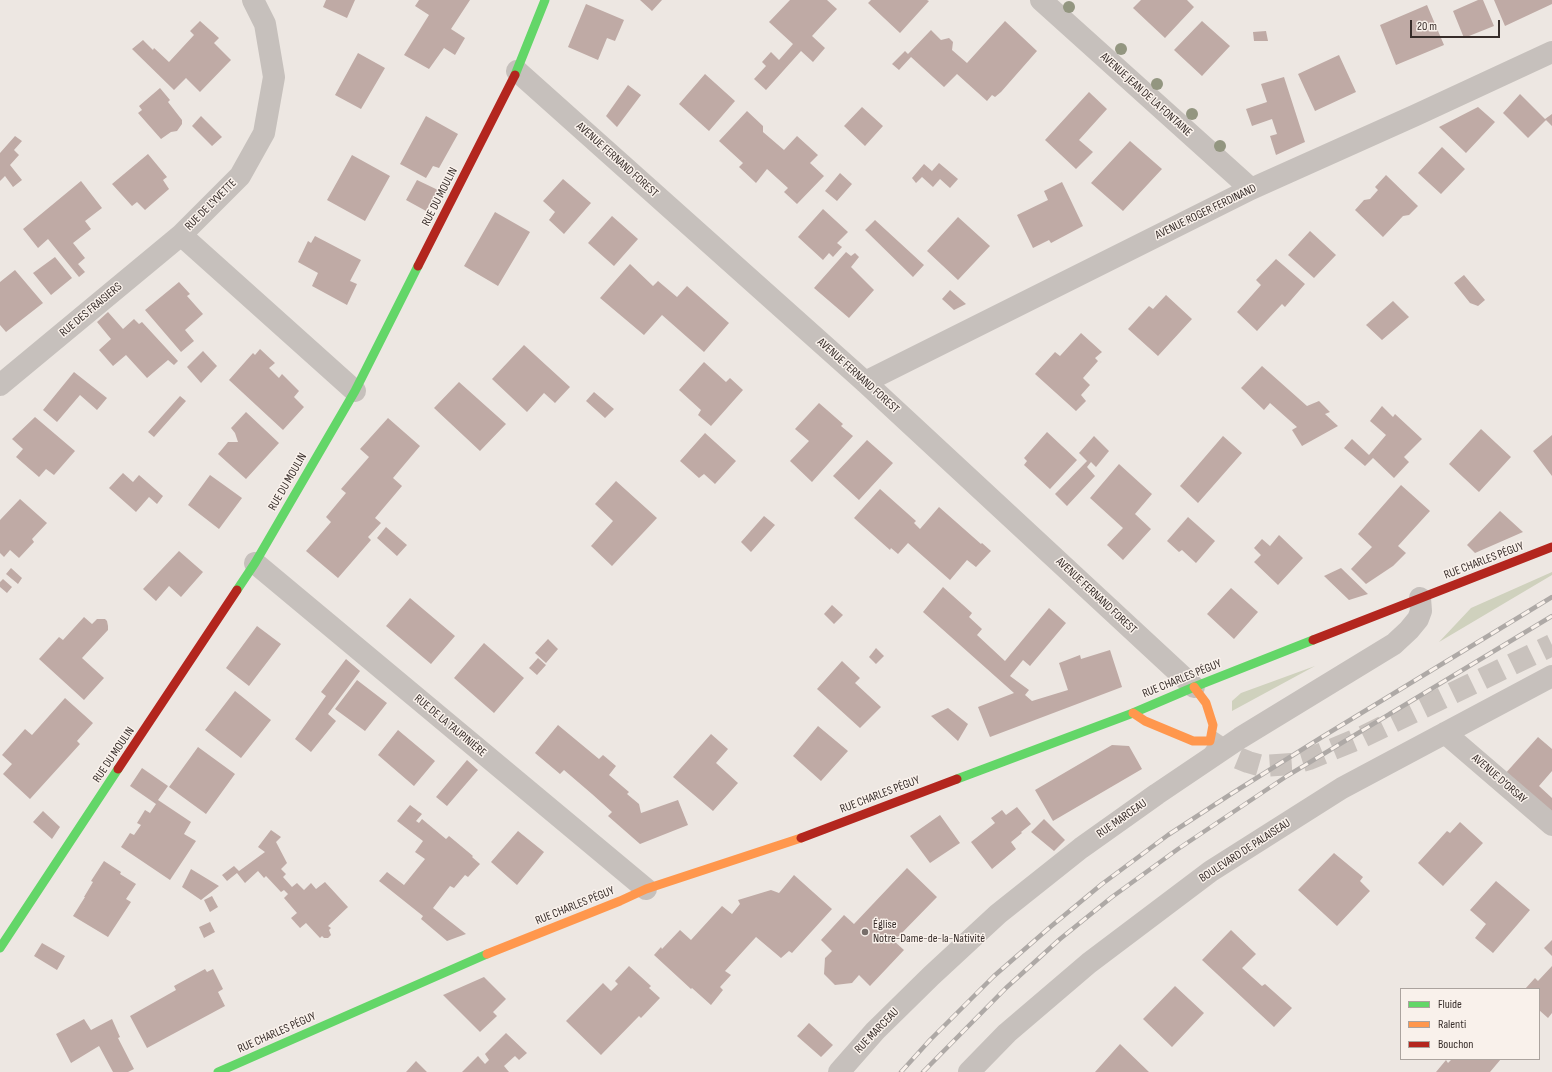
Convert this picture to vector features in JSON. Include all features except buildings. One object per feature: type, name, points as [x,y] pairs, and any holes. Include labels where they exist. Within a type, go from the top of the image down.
[{"type":"street","name":"RUE DE L'YVETTE","points":[[253,0],[265,24],[274,77],[264,133],[240,176],[181,235],[355,391]]},
{"type":"street","name":"RUE DU MOULIN","points":[[0,948],[255,562],[355,391],[517,70],[545,0]]},
{"type":"street","name":"AVENUE JEAN DE LA FONTAINE","points":[[1041,0],[1251,189]]},
{"type":"street","name":"AVENUE ROGER FERDINAND","points":[[865,382],[1251,189],[1552,52]]},
{"type":"street","name":"AVENUE FERNAND FOREST","points":[[517,70],[865,382],[1194,687]]},
{"type":"street","name":"RUE DES FRAISIERS","points":[[0,385],[181,235]]},
{"type":"street","name":"RUE CHARLES PÉGUY","points":[[218,1072],[457,966],[646,889],[793,841],[1133,713],[1194,687],[1552,546]]},
{"type":"street","name":"RUE DE LA TAUPINIÈRE","points":[[255,562],[646,889]]},
{"type":"street","name":"RUE MARCEAU","points":[[839,1072],[876,1031],[931,976],[998,914],[1081,848],[1157,794],[1240,738],[1394,644],[1418,619],[1421,611],[1420,598]]},
{"type":"street","name":"BOULEVARD DE PALAISEAU","points":[[969,1072],[1006,1033],[1089,963],[1210,871],[1342,788],[1552,676]]},
{"type":"street","points":[[1133,713],[1145,721],[1194,741],[1210,741],[1213,725],[1206,703],[1194,687]]},
{"type":"street","name":"AVENUE D'ORSAY","points":[[1445,733],[1552,825]]},
{"type":"green space","points":[[1552,572],[1552,575],[1439,642],[1471,608]]},
{"type":"green space","points":[[1315,666],[1232,711],[1232,701],[1241,693]]},
{"type":"tunnel","points":[[1210,741],[1231,755],[1262,766],[1293,764],[1360,738],[1552,645]]},
{"type":"railway","points":[[901,1072],[930,1040],[994,976],[1102,884],[1168,835],[1322,737],[1552,597]]},
{"type":"railway","points":[[923,1072],[1006,988],[1060,939],[1112,897],[1178,849],[1287,776],[1552,616]]},
{"type":"traffic: fast","points":[[515,75],[545,0]]},
{"type":"traffic: fast","points":[[237,590],[255,563],[355,391],[418,266]]},
{"type":"traffic: fast","points":[[957,779],[1133,713],[1313,640]]},
{"type":"traffic: fast","points":[[0,948],[118,769]]},
{"type":"traffic: fast","points":[[218,1072],[487,954]]},
{"type":"traffic: slow","points":[[1133,713],[1145,721],[1193,741],[1210,741],[1213,725],[1206,703],[1194,687]]},
{"type":"traffic: slow","points":[[487,954],[620,901],[646,889],[801,838]]},
{"type":"traffic: jam","points":[[418,266],[515,75]]},
{"type":"traffic: jam","points":[[1313,640],[1552,547]]},
{"type":"traffic: jam","points":[[118,769],[237,590]]},
{"type":"traffic: jam","points":[[801,838],[957,779]]},
{"type":"place","name":"Église Notre-Dame-de-la-Nativité","points":[[865,932]]}]
